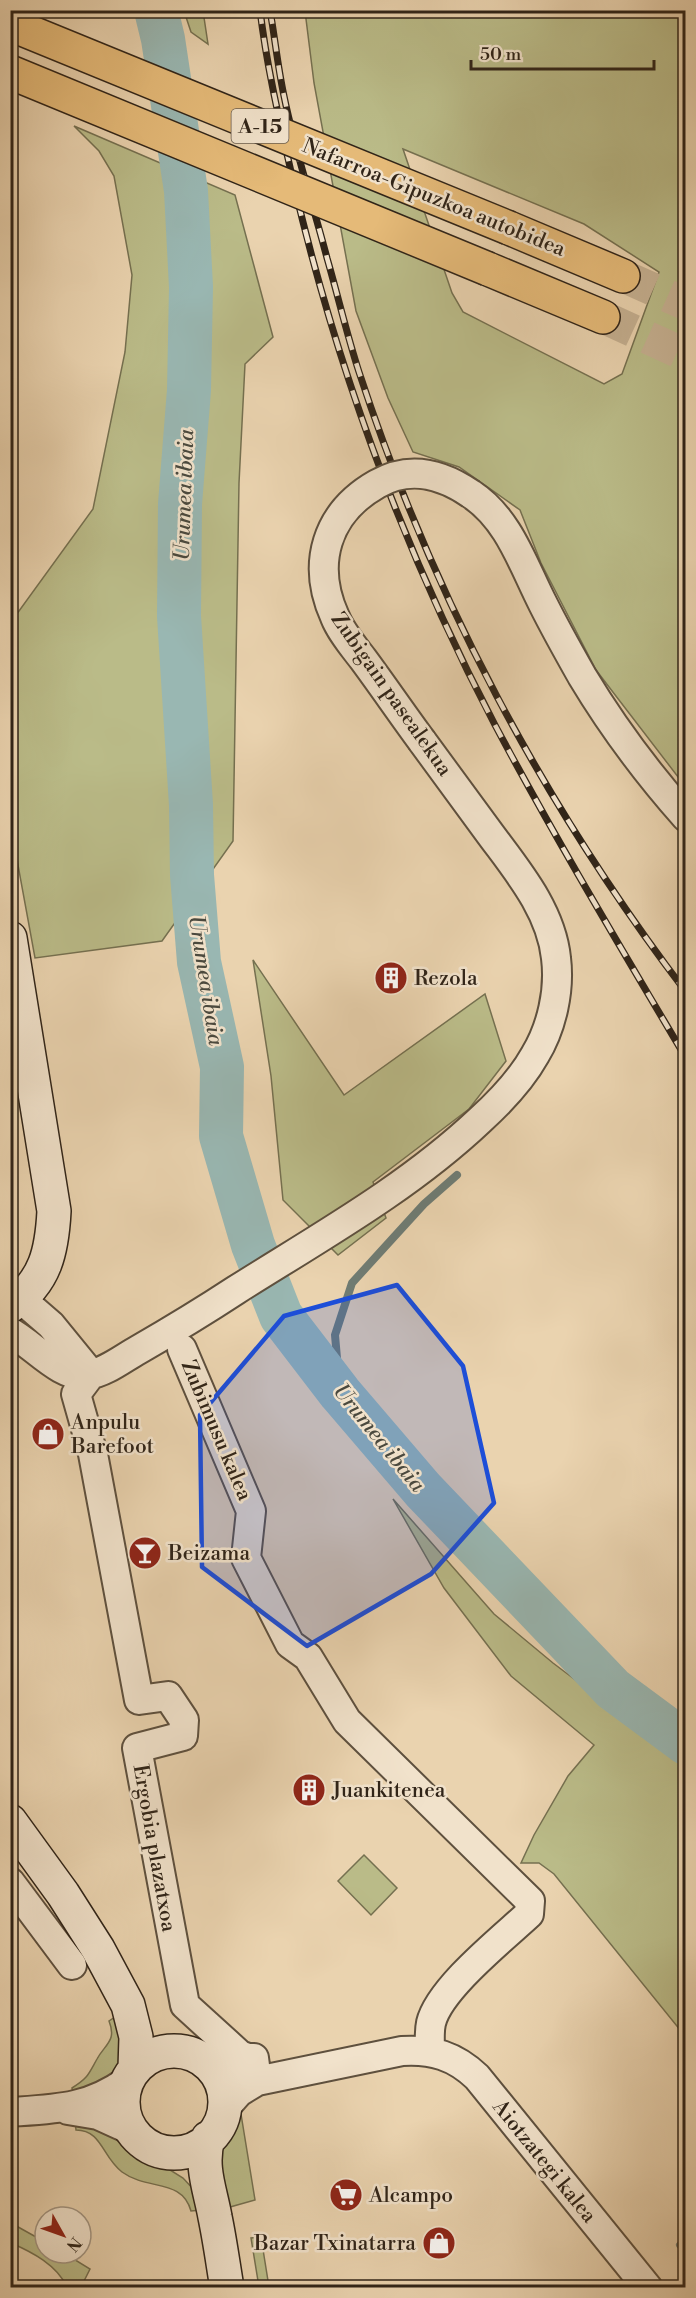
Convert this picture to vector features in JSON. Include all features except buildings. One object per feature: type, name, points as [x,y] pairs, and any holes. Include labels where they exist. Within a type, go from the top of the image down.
[{"type":"highway","name":"Nafarroa-Gipuzkoa autobidea","points":[[10,24],[623,276]]},
{"type":"highway","name":"A-15","points":[[10,72],[603,317]]},
{"type":"main road","points":[[10,938],[54,1211],[51,1249],[48,1257],[34,1284],[16,1302]]},
{"type":"main road","points":[[10,1821],[63,1894],[98,1949],[128,2005],[151,2031],[180,2051],[194,2055],[207,2063],[217,2074],[223,2088],[224,2109],[217,2128],[208,2139],[187,2151],[157,2150],[143,2142],[131,2130],[124,2114],[123,2098],[131,2075],[136,2037],[128,2005]]},
{"type":"main road","points":[[131,2075],[156,2054],[180,2051]]},
{"type":"main road","points":[[208,2139],[204,2158],[206,2181],[227,2288]]},
{"type":"main road","points":[[174,2152],[192,2165],[206,2181]]},
{"type":"street","name":"Zubigain pasealekua","points":[[91,1374],[104,1370],[194,1317],[404,1183],[461,1138],[505,1096],[528,1066],[542,1043],[548,1027],[553,1010],[556,977],[554,946],[546,920],[534,897],[335,618],[324,584],[326,547],[332,528],[346,508],[364,492],[390,477],[406,473],[430,475],[454,482],[488,507],[504,526],[543,605],[584,679],[648,772],[686,817]]},
{"type":"street","points":[[16,1302],[51,1325],[91,1374]]},
{"type":"street","points":[[10,1332],[23,1339],[53,1364],[76,1374],[91,1374]]},
{"type":"street","name":"Zubimusu kalea","points":[[182,1349],[251,1511],[246,1558],[290,1644],[308,1657],[347,1721],[530,1901],[529,1914],[440,2001],[431,2023],[430,2051]]},
{"type":"street","name":"Ergobia plazatxoa","points":[[91,1374],[76,1394],[93,1454],[139,1700],[168,1696],[183,1720],[183,1736],[137,1748],[185,2006],[240,2055],[254,2058],[257,2081]]},
{"type":"street","points":[[10,1882],[72,1965]]},
{"type":"street","name":"Aiotzategi kalea","points":[[217,2074],[237,2081],[257,2081],[402,2051],[430,2051],[455,2060],[477,2078],[648,2288]]},
{"type":"street","points":[[63,2109],[97,2099],[131,2075]]},
{"type":"street","name":"Aiotzategi kalea","points":[[224,2109],[239,2092],[257,2081]]},
{"type":"street","points":[[10,2112],[63,2109],[98,2115],[131,2130]]},
{"type":"highlighted area","points":[[397,1285],[463,1366],[494,1503],[431,1574],[307,1646],[202,1567],[200,1415],[284,1316]]},
{"type":"green space","points":[[184,11],[203,11],[208,44],[191,32]]},
{"type":"green space","points":[[305,11],[685,11],[685,786],[596,670],[541,563],[520,510],[459,467],[413,452],[388,398],[356,311],[314,83]],"holes":[[[403,149],[584,224],[659,272],[622,374],[604,384],[463,312],[452,293]]]},
{"type":"green space","points":[[74,126],[235,195],[273,337],[245,364],[239,483],[233,841],[162,941],[35,958],[11,827],[11,622],[93,509],[125,352],[132,275],[114,176],[99,151]]},
{"type":"green space","points":[[253,960],[344,1095],[485,994],[506,1061],[469,1109],[373,1182],[386,1218],[338,1255],[283,1200],[271,1076]]},
{"type":"green space","points":[[393,1499],[494,1614],[553,1663],[685,1763],[685,2036],[554,1874],[539,1863],[521,1863],[534,1835],[568,1776],[594,1745],[511,1676],[444,1588]]},
{"type":"green space","points":[[364,1855],[397,1888],[371,1915],[338,1881]]},
{"type":"green space","points":[[118,2015],[121,2060],[108,2079],[73,2097],[72,2088],[87,2076],[109,2042],[112,2033],[109,2021]]},
{"type":"green space","points":[[240,2108],[255,2200],[230,2207],[222,2180],[221,2147],[231,2133]]},
{"type":"green space","points":[[75,2121],[117,2136],[131,2151],[147,2162],[167,2168],[183,2178],[195,2191],[201,2210],[191,2211],[187,2201],[172,2189],[132,2178],[122,2172],[115,2166],[97,2139],[85,2131],[76,2130]]},
{"type":"green space","points":[[11,2223],[33,2235],[33,2254],[11,2243]]},
{"type":"green space","points":[[261,2237],[269,2287],[259,2287],[251,2238]]},
{"type":"green space","points":[[84,2265],[90,2269],[81,2287],[67,2287],[63,2279],[50,2266]]},
{"type":"waterway","name":"Urumea ibaia","points":[[156,10],[163,39],[186,191],[191,287],[189,390],[180,504],[179,616],[191,805],[192,875],[199,962],[222,1067],[221,1136],[253,1245],[281,1316],[340,1393],[423,1490],[613,1689],[686,1743]]},
{"type":"waterway","points":[[340,1393],[335,1335],[352,1283],[424,1204],[457,1175]]},
{"type":"waterway","points":[[680,2245],[686,2240]]},
{"type":"tunnel","points":[[623,276],[686,304]]},
{"type":"tunnel","points":[[603,317],[686,355]]},
{"type":"railway","points":[[260,10],[266,54],[294,185],[331,324],[353,393],[403,528],[462,660],[495,725],[565,851],[686,1058]]},
{"type":"railway","points":[[270,10],[288,117],[350,344],[388,455],[421,537],[457,617],[539,773],[585,848],[634,921],[686,992]]},
{"type":"place","name":"Rezola","points":[[391,978]]},
{"type":"place","name":"Anpulu Barefoot","points":[[48,1434]]},
{"type":"place","name":"Beizama","points":[[145,1553]]},
{"type":"place","name":"Juankitenea","points":[[309,1790]]},
{"type":"place","name":"Alcampo","points":[[346,2195]]},
{"type":"place","name":"Bazar Txinatarra","points":[[439,2243]]}]
